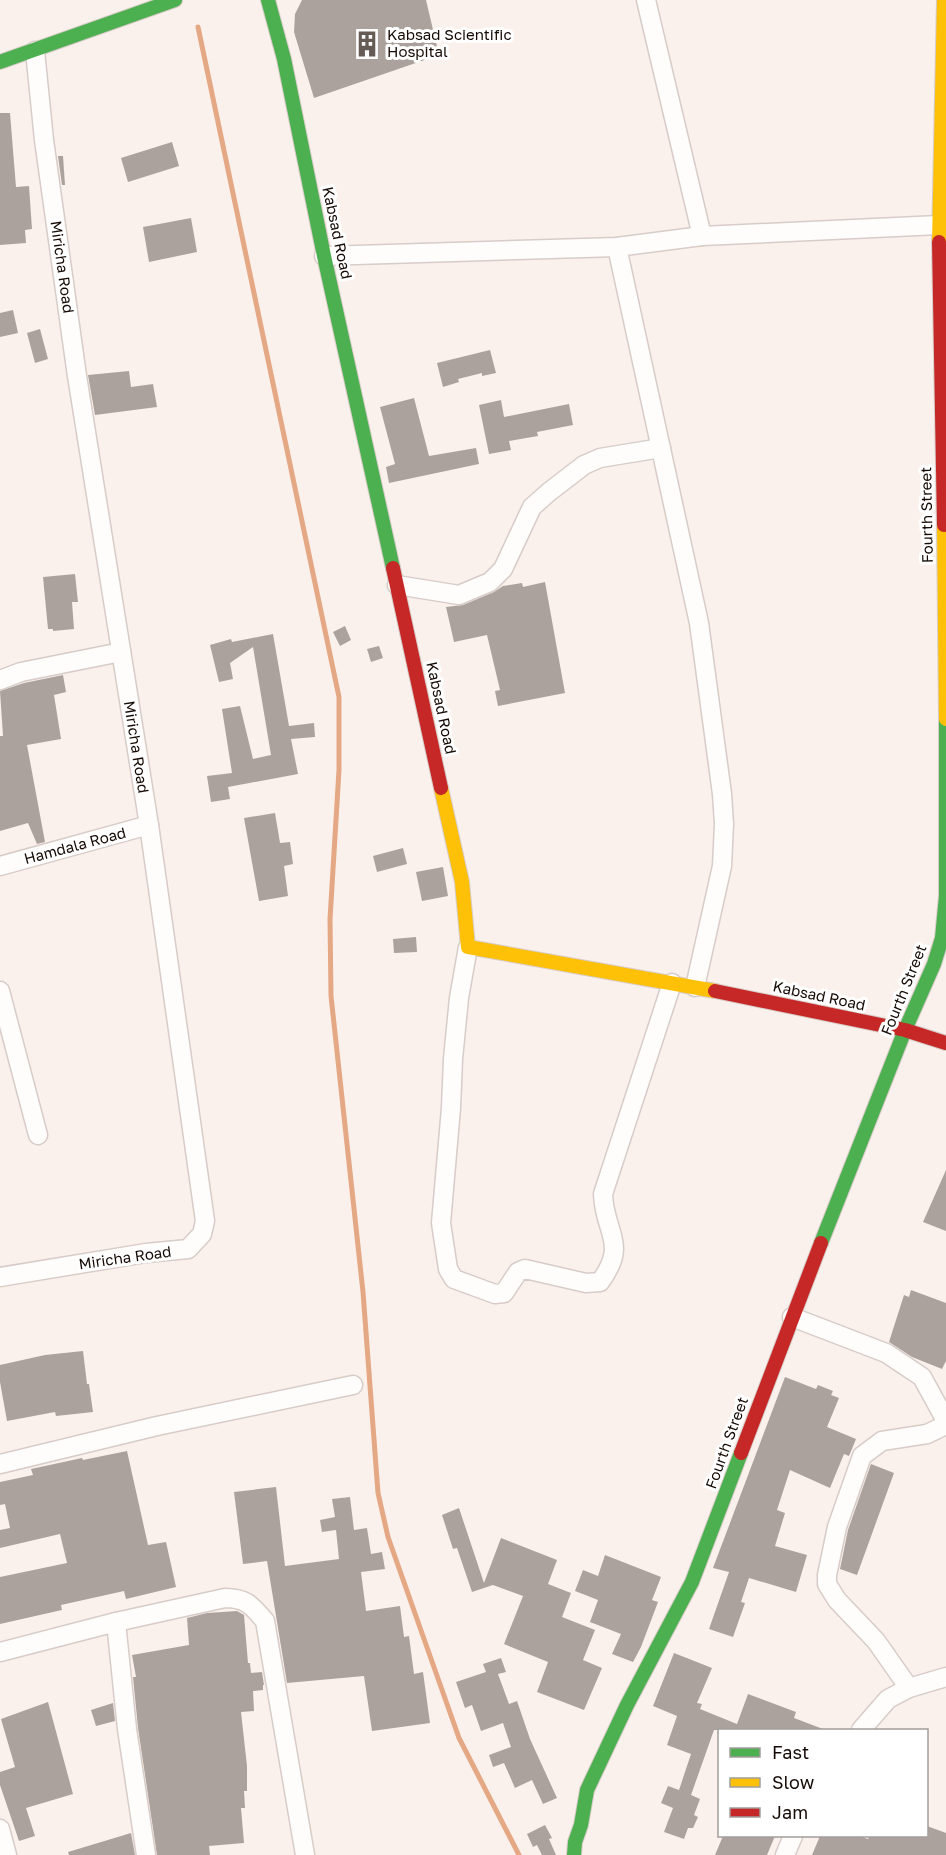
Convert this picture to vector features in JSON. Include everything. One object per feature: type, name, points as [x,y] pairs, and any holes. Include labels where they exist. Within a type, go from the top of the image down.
[{"type":"street","points":[[0,62],[176,0]]},
{"type":"street","name":"Kabsad Road","points":[[268,0],[284,58],[324,256],[462,882],[468,948],[695,987],[905,1030],[946,1043]]},
{"type":"street","points":[[646,0],[702,236]]},
{"type":"street","name":"Fourth Street","points":[[574,1855],[586,1790],[627,1705],[692,1582],[792,1317],[905,1030],[934,964],[942,938],[946,896],[946,664],[939,225],[944,0]]},
{"type":"street","name":"Miricha Road","points":[[0,1278],[146,1253],[188,1249],[202,1234],[205,1221],[149,825],[77,376],[44,140],[35,51]]},
{"type":"street","points":[[324,256],[617,247],[702,236],[939,225]]},
{"type":"street","points":[[617,247],[699,623],[722,794],[724,824],[722,866],[695,987]]},
{"type":"street","points":[[398,585],[459,596],[490,582],[502,569],[532,507],[549,492],[584,465],[600,458],[661,448]]},
{"type":"street","points":[[0,680],[21,672],[120,652]]},
{"type":"street","name":"Hamdala Road","points":[[0,866],[149,825]]},
{"type":"street","points":[[468,948],[459,998],[453,1059],[441,1223],[448,1269],[454,1279],[495,1294],[504,1293],[518,1272],[525,1269],[586,1283],[600,1282],[610,1269],[615,1253],[614,1235],[603,1205],[603,1194],[672,983]]},
{"type":"street","points":[[0,991],[38,1135]]},
{"type":"street","points":[[792,1317],[886,1353],[922,1377],[946,1423],[927,1434],[882,1441],[862,1456],[837,1527],[827,1575],[827,1584],[837,1600],[876,1641],[909,1688]]},
{"type":"street","points":[[0,1464],[158,1426],[353,1385]]},
{"type":"street","points":[[0,1652],[116,1622],[225,1598],[240,1598],[265,1621],[304,1855]]},
{"type":"street","points":[[116,1622],[127,1730],[146,1855]]},
{"type":"street","points":[[863,1729],[888,1700],[909,1688],[946,1677]]},
{"type":"street","points":[[0,1829],[7,1855]]},
{"type":"street","points":[[784,1855],[793,1837]]},
{"type":"building","name":"Kabsad Scientific Hospital","points":[[302,0],[426,0],[439,55],[314,98],[294,32],[295,14]]},
{"type":"building","points":[[0,113],[10,113],[16,187],[29,186],[32,229],[25,230],[26,243],[0,245]]},
{"type":"building","points":[[172,142],[179,166],[128,182],[121,158]]},
{"type":"building","points":[[58,156],[63,156],[65,185],[62,185]]},
{"type":"building","points":[[191,218],[197,252],[149,262],[143,227]]},
{"type":"building","points":[[13,310],[18,333],[0,337],[0,313]]},
{"type":"building","points":[[40,329],[48,359],[35,363],[27,333]]},
{"type":"building","points":[[490,350],[496,373],[482,376],[482,373],[458,379],[459,382],[443,387],[437,363]]},
{"type":"building","points":[[129,371],[131,387],[153,384],[157,407],[95,415],[88,375]]},
{"type":"building","points":[[414,398],[429,456],[476,448],[479,464],[389,483],[386,467],[395,464],[380,407]]},
{"type":"building","points":[[501,400],[504,417],[569,404],[573,425],[537,432],[538,436],[509,441],[511,450],[489,454],[479,405]]},
{"type":"building","points":[[75,574],[78,602],[72,602],[74,629],[53,631],[53,629],[48,629],[43,577]]},
{"type":"building","points":[[545,582],[565,693],[498,706],[495,691],[500,690],[487,635],[454,642],[446,607],[463,605],[503,586],[522,583],[523,587]]},
{"type":"building","points":[[345,626],[351,640],[340,646],[333,632]]},
{"type":"building","points":[[273,634],[289,726],[314,723],[315,737],[291,739],[298,774],[228,787],[230,799],[211,802],[207,776],[232,773],[222,709],[240,706],[253,759],[271,755],[253,647],[230,663],[233,679],[219,682],[210,645],[231,639],[232,642]]},
{"type":"building","points":[[379,646],[383,658],[371,662],[367,649]]},
{"type":"building","points":[[63,675],[66,692],[54,695],[61,739],[27,745],[45,842],[37,844],[28,823],[0,831],[0,736],[3,736],[0,691],[24,683]]},
{"type":"building","points":[[275,813],[280,843],[290,842],[293,864],[284,866],[288,896],[259,901],[244,818]]},
{"type":"building","points":[[403,848],[407,864],[377,872],[373,856]]},
{"type":"building","points":[[443,867],[448,896],[422,901],[416,872]]},
{"type":"building","points":[[416,937],[417,952],[394,953],[393,939]]},
{"type":"building","points":[[946,1170],[946,1231],[923,1222]]},
{"type":"building","points":[[911,1290],[946,1303],[946,1361],[942,1369],[912,1357],[889,1342],[904,1295],[909,1297]]},
{"type":"building","points":[[83,1351],[93,1412],[56,1416],[55,1412],[7,1421],[0,1382],[0,1365],[45,1355]]},
{"type":"building","points":[[785,1377],[816,1389],[818,1385],[833,1391],[831,1395],[839,1398],[827,1427],[856,1439],[849,1456],[844,1454],[830,1488],[790,1470],[777,1510],[785,1513],[775,1546],[807,1555],[796,1592],[749,1578],[741,1602],[745,1603],[733,1637],[709,1629],[729,1572],[713,1568]]},
{"type":"building","points":[[127,1451],[148,1545],[166,1542],[176,1587],[126,1599],[124,1591],[61,1605],[62,1610],[0,1624],[0,1577],[67,1563],[60,1534],[0,1548],[0,1530],[10,1528],[5,1504],[0,1505],[0,1482],[33,1475],[31,1469]]},
{"type":"building","points":[[871,1464],[894,1473],[857,1575],[840,1569],[848,1530]]},
{"type":"building","points":[[276,1487],[285,1566],[339,1559],[336,1530],[322,1532],[320,1520],[335,1517],[332,1499],[350,1497],[354,1530],[367,1528],[371,1554],[382,1552],[385,1569],[361,1572],[366,1611],[400,1606],[404,1637],[409,1636],[414,1674],[423,1672],[430,1723],[372,1731],[364,1676],[287,1683],[267,1561],[243,1564],[234,1492]]},
{"type":"building","points":[[459,1508],[484,1583],[501,1538],[557,1560],[548,1584],[571,1593],[562,1617],[595,1630],[583,1660],[602,1668],[584,1710],[537,1692],[548,1662],[504,1644],[523,1596],[493,1585],[472,1592],[457,1548],[453,1549],[442,1515]]},
{"type":"building","points":[[605,1555],[661,1577],[652,1600],[658,1602],[633,1662],[612,1654],[621,1634],[590,1622],[598,1600],[575,1591],[583,1570],[598,1576]]},
{"type":"building","points":[[237,1611],[244,1615],[251,1673],[262,1672],[264,1685],[263,1690],[253,1691],[254,1711],[241,1712],[247,1766],[247,1791],[244,1791],[245,1808],[241,1808],[244,1843],[209,1846],[210,1855],[157,1855],[138,1728],[133,1677],[136,1677],[132,1655],[189,1645],[187,1618],[207,1613]]},
{"type":"building","points":[[674,1653],[712,1668],[697,1703],[702,1704],[700,1709],[737,1724],[748,1694],[796,1712],[794,1718],[823,1729],[714,1730],[691,1795],[700,1799],[694,1815],[698,1817],[693,1828],[688,1828],[684,1839],[664,1832],[673,1808],[661,1803],[668,1786],[679,1790],[691,1754],[667,1745],[677,1716],[653,1706]]},
{"type":"building","points":[[501,1658],[506,1672],[498,1674],[509,1704],[517,1701],[530,1739],[557,1798],[543,1804],[532,1780],[515,1788],[504,1763],[493,1767],[489,1755],[511,1747],[503,1723],[481,1731],[472,1705],[465,1708],[456,1682],[486,1672],[483,1664]]},
{"type":"building","points":[[48,1702],[73,1794],[26,1808],[35,1836],[19,1841],[0,1785],[0,1772],[15,1767],[1,1719]]},
{"type":"building","points":[[113,1703],[115,1721],[96,1726],[91,1710]]},
{"type":"building","points":[[545,1825],[552,1838],[549,1839],[556,1855],[542,1855],[537,1845],[533,1847],[527,1834]]},
{"type":"building","points":[[928,1826],[946,1833],[946,1855],[812,1855],[820,1837],[868,1839],[869,1837],[928,1837]]},
{"type":"building","points":[[131,1833],[135,1855],[69,1855],[68,1852]]},
{"type":"building","points":[[723,1837],[775,1837],[767,1855],[715,1855]]},
{"type":"waterway","points":[[198,27],[339,697],[339,770],[330,919],[331,996],[363,1292],[378,1493],[388,1537],[459,1738],[519,1855]]},
{"type":"traffic: fast","points":[[0,62],[175,0]]},
{"type":"traffic: fast","points":[[268,0],[284,59],[324,256],[393,568]]},
{"type":"traffic: fast","points":[[821,1243],[905,1030],[934,964],[942,938],[946,896],[946,719]]},
{"type":"traffic: fast","points":[[574,1855],[587,1790],[627,1705],[692,1582],[741,1453]]},
{"type":"traffic: slow","points":[[939,242],[944,0]]},
{"type":"traffic: slow","points":[[944,525],[946,719]]},
{"type":"traffic: slow","points":[[441,788],[462,882],[468,947],[715,991]]},
{"type":"traffic: jam","points":[[939,242],[944,525]]},
{"type":"traffic: jam","points":[[393,568],[441,788]]},
{"type":"traffic: jam","points":[[715,991],[905,1030],[946,1043]]},
{"type":"traffic: jam","points":[[741,1453],[821,1243]]},
{"type":"place","name":"Kabsad Scientific Hospital","points":[[367,44]]}]
